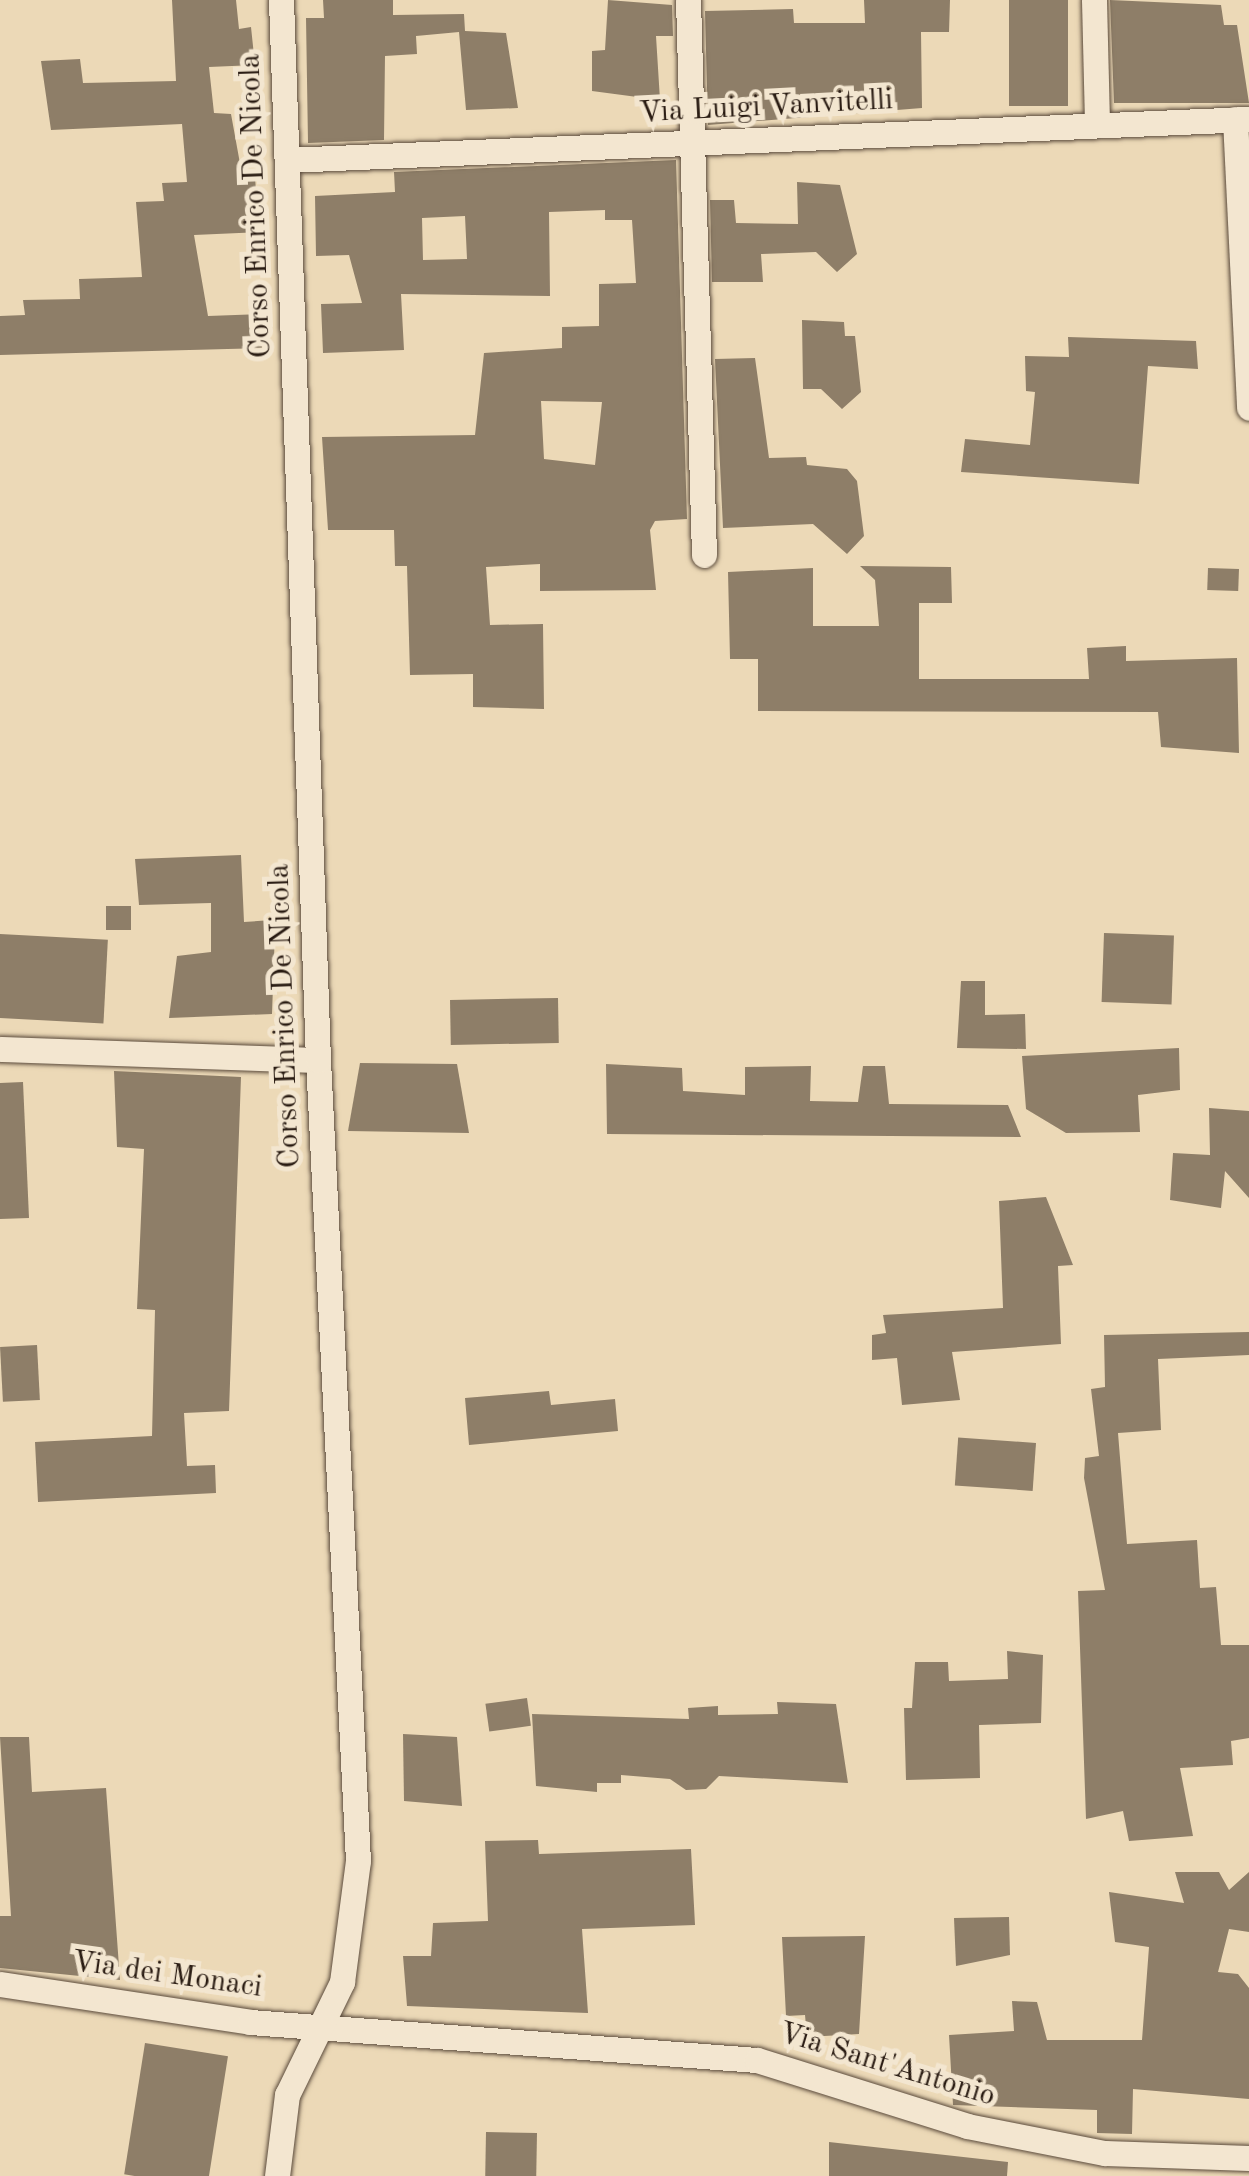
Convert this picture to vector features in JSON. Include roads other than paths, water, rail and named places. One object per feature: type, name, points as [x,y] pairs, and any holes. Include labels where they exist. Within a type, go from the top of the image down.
[{"type":"street","name":"Corso Enrico De Nicola","points":[[277,2176],[287,2095],[325,2024],[348,1952],[358,1861],[318,1060],[281,0]]},
{"type":"street","points":[[688,0],[704,555]]},
{"type":"street","points":[[1094,0],[1098,124]]},
{"type":"street","name":"Via Luigi Vanvitelli","points":[[287,160],[1242,119]]},
{"type":"street","points":[[1242,119],[1249,408]]},
{"type":"street","points":[[0,1049],[318,1060]]},
{"type":"street","name":"Via dei Monaci","points":[[0,1984],[325,2024]]},
{"type":"street","name":"Via Sant'Antonio","points":[[325,2024],[757,2060],[1104,2164],[1249,2158]]}]
